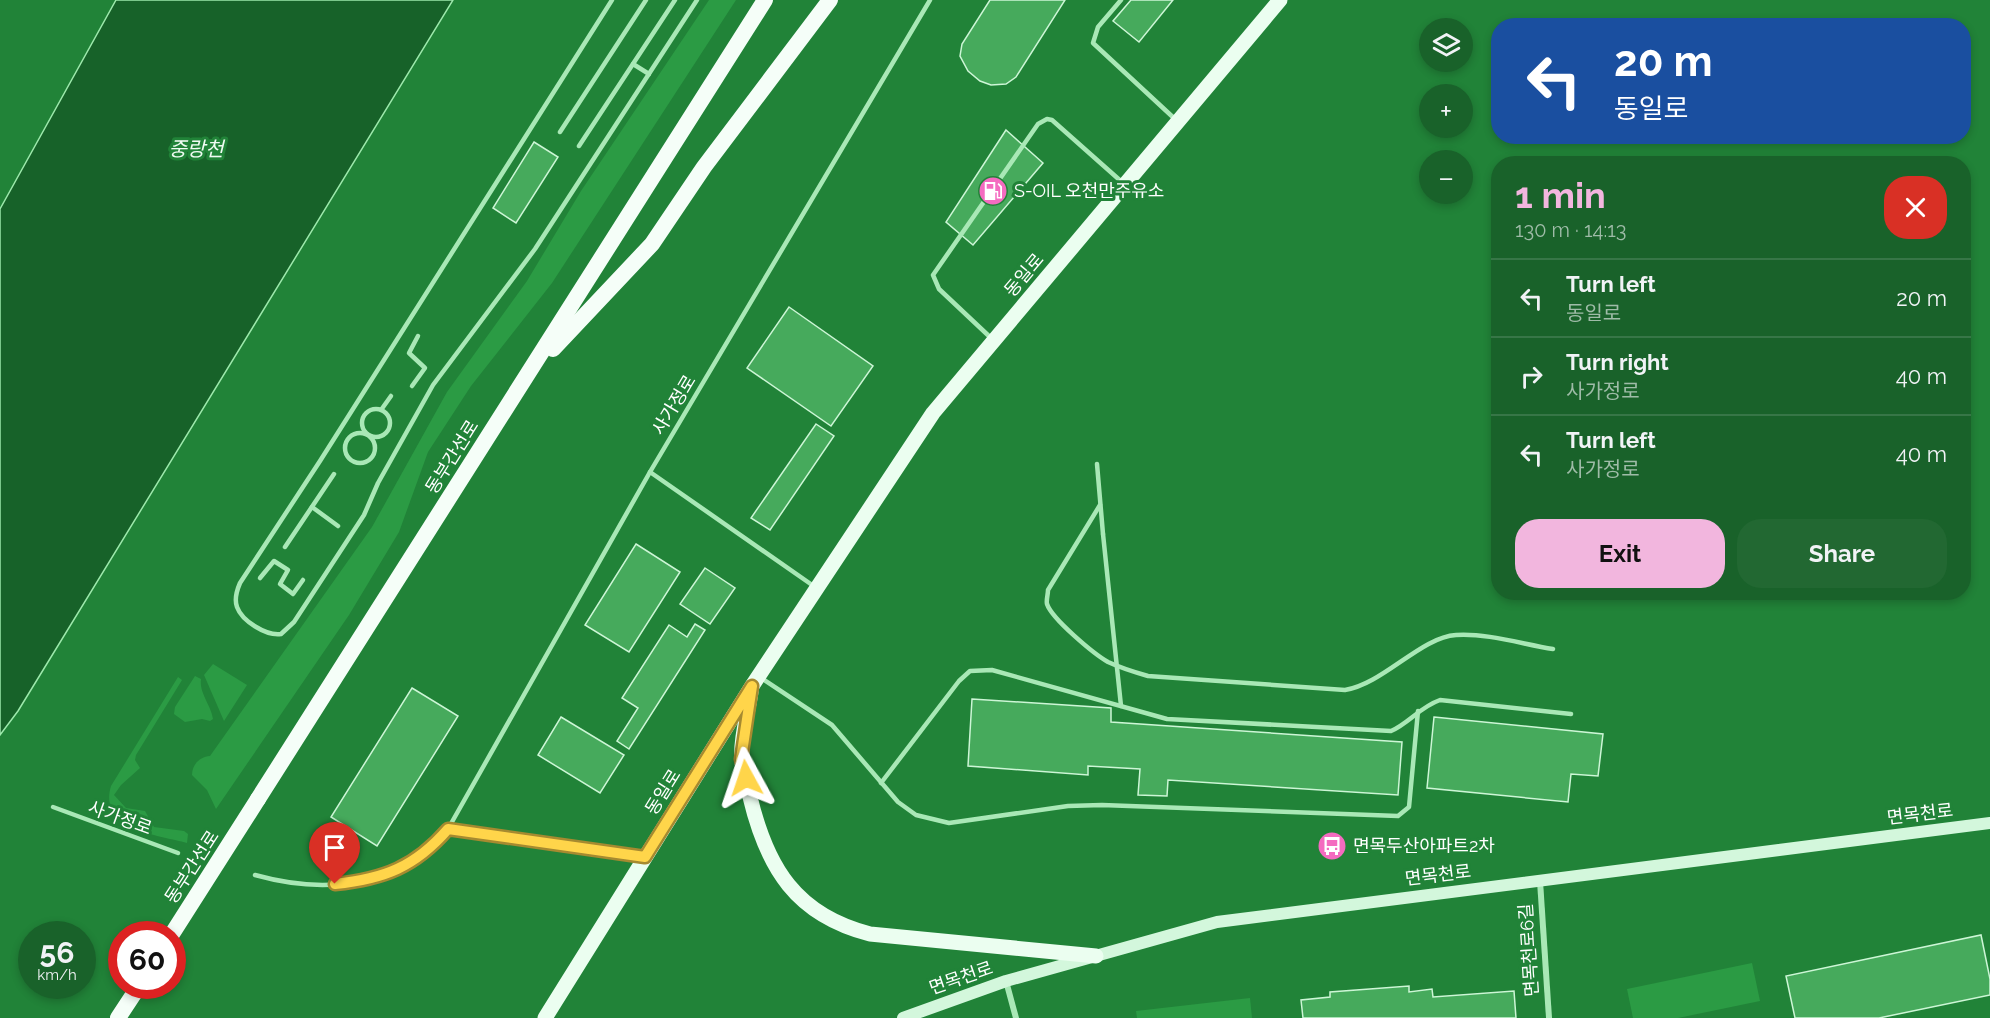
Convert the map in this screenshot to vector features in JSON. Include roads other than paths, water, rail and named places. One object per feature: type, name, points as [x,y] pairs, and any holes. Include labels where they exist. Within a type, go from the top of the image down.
[{"type":"highway","name":"동부간선로","points":[[180,921],[765,0]]},
{"type":"highway","points":[[525,378],[652,244],[704,167],[830,0]]},
{"type":"highway","points":[[118,1018],[130,999]]},
{"type":"main road","name":"동일로","points":[[545,1018],[755,682],[933,413],[1280,0]]},
{"type":"main road","points":[[755,682],[741,759],[755,816],[774,867],[792,891],[815,911],[844,927],[870,934],[1096,956]]},
{"type":"main road","name":"면목천로","points":[[903,1018],[1006,981],[1217,921],[1990,823]]},
{"type":"street","name":"면목천로6길","points":[[1540,880],[1549,1018]]},
{"type":"street","points":[[1006,981],[1016,1018]]},
{"type":"lane","points":[[612,0],[320,461],[240,583],[236,592],[237,607],[255,625],[275,635],[289,629],[294,622],[364,514],[383,473],[432,385],[535,249],[697,0]]},
{"type":"lane","points":[[560,132],[646,0]]},
{"type":"lane","points":[[579,146],[675,0]]},
{"type":"lane","name":"사가정로","points":[[255,875],[321,886],[377,879],[414,860],[448,829],[650,472],[930,0]]},
{"type":"lane","points":[[1121,0],[1098,27],[1094,44],[1178,122]]},
{"type":"lane","points":[[633,64],[649,75]]},
{"type":"lane","points":[[994,341],[939,289],[933,275],[1038,124],[1047,119],[1052,120],[1125,185]]},
{"type":"lane","points":[[412,386],[425,368],[409,353],[418,336]]},
{"type":"lane","points":[[381,410],[391,396]]},
{"type":"lane","points":[[367,435],[352,435],[345,443],[345,454],[352,462],[362,464],[373,456],[374,442],[367,435],[363,427],[365,414],[373,409],[381,410],[390,421],[388,430],[381,436],[367,435]]},
{"type":"lane","points":[[1097,464],[1121,706]]},
{"type":"lane","points":[[650,472],[817,588]]},
{"type":"lane","points":[[285,547],[334,474]]},
{"type":"lane","points":[[1100,505],[1048,590],[1047,602],[1053,615],[1096,652],[1107,661],[1131,671],[1148,676],[1345,690],[1360,688],[1439,639],[1455,634],[1553,649]]},
{"type":"lane","points":[[312,507],[338,526]]},
{"type":"lane","points":[[260,578],[274,561],[288,570],[280,584],[290,594],[293,594],[303,580]]},
{"type":"lane","points":[[881,783],[959,681],[970,671],[992,670],[1167,718],[1201,722],[1391,731],[1402,726],[1418,711],[1440,700],[1571,714]]},
{"type":"lane","points":[[755,682],[832,725],[898,802],[916,815],[949,823],[1068,806],[1102,805],[1398,816],[1408,807],[1418,711]]},
{"type":"lane","name":"사가정로","points":[[53,807],[178,854]]},
{"type":"lane","points":[[448,829],[645,857]]},
{"type":"water","name":"중랑천","points":[[116,0],[453,0],[18,711],[0,735],[0,209]]},
{"type":"place","name":"S-OIL 오천만주유소","points":[[993,191]]},
{"type":"place","name":"면목두산아파트2차","points":[[1332,846]]}]
